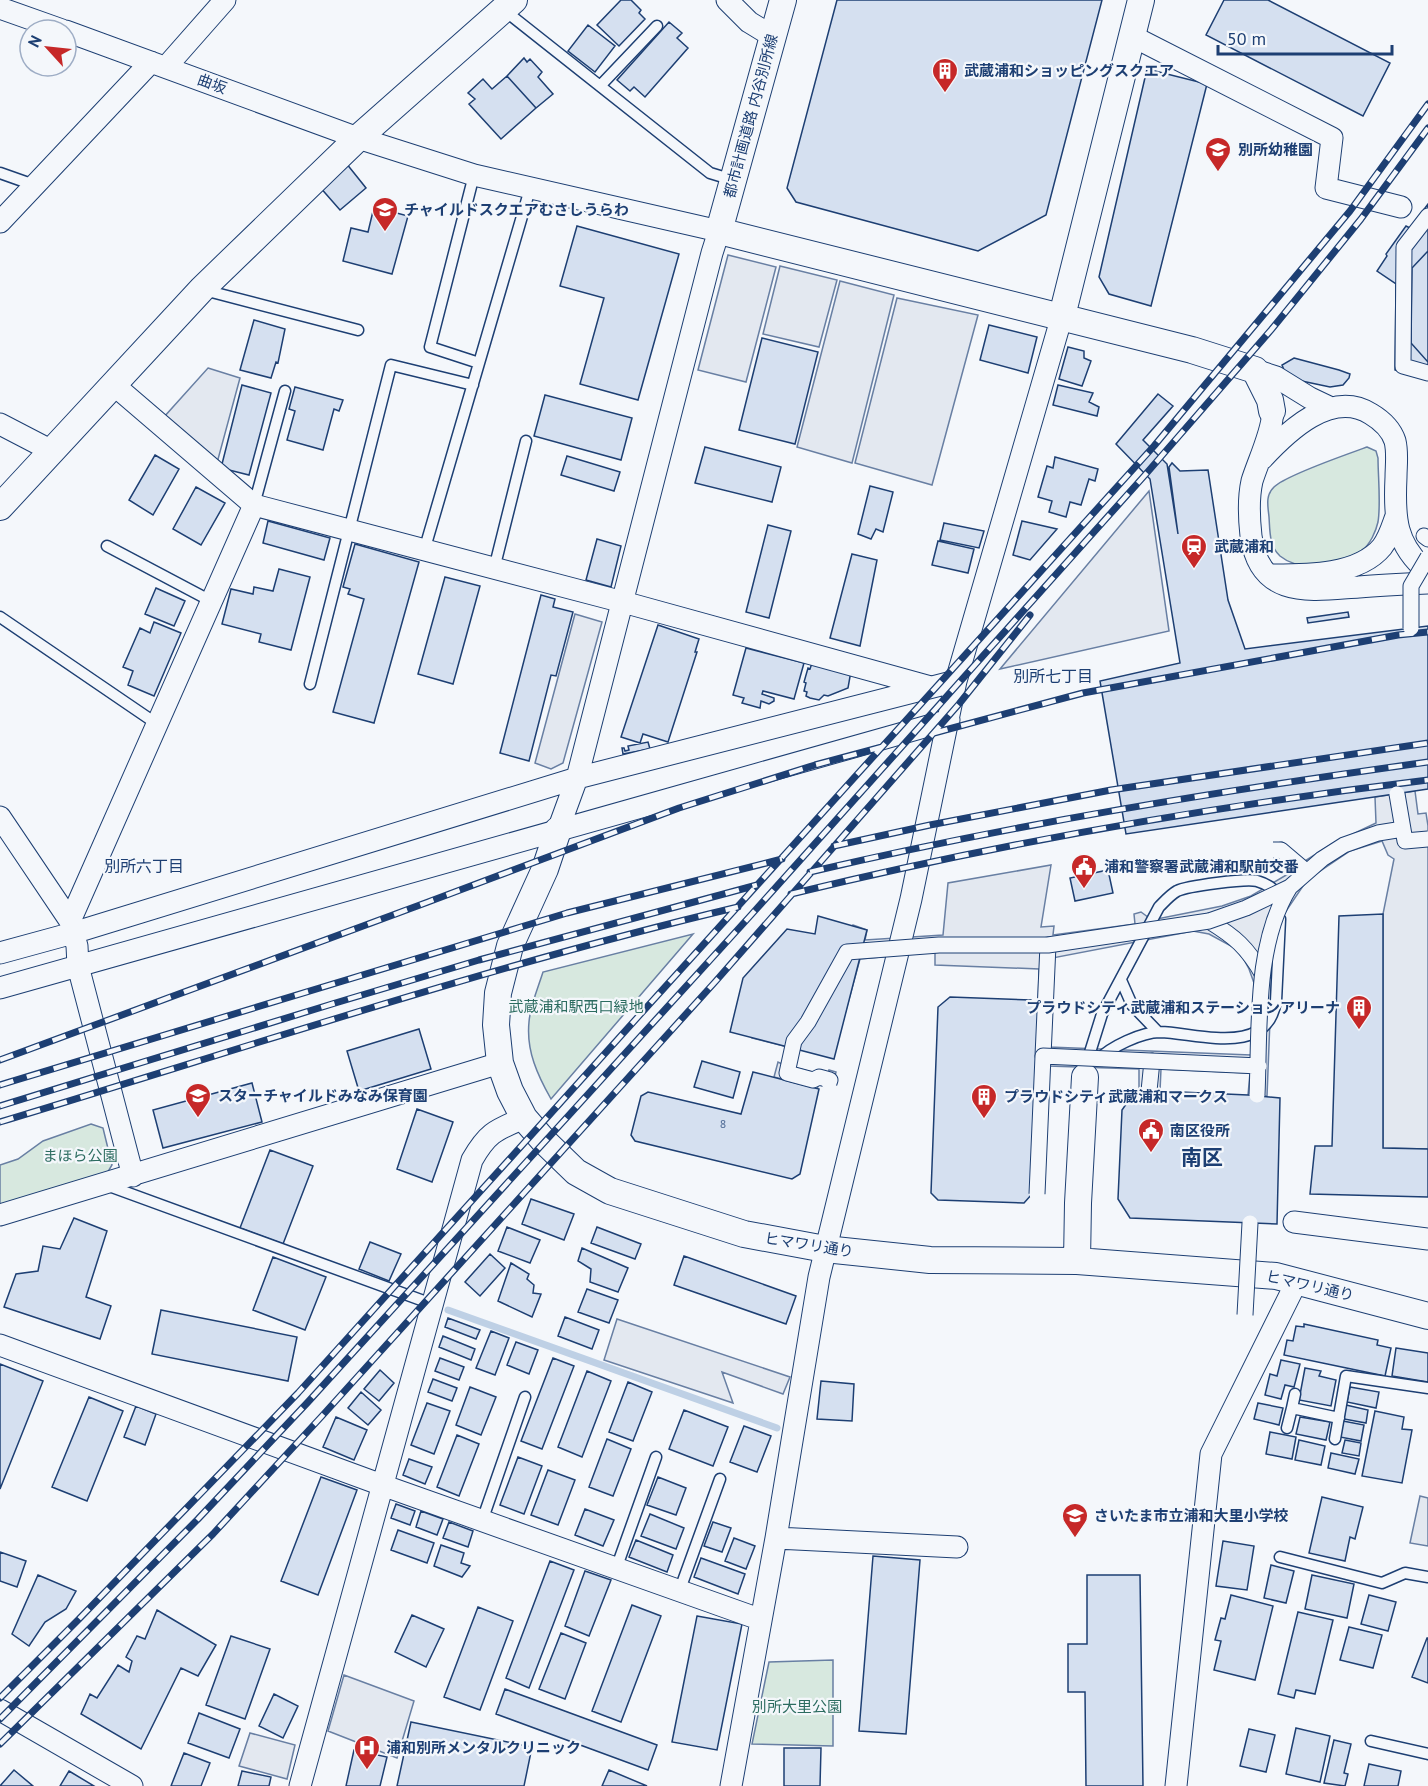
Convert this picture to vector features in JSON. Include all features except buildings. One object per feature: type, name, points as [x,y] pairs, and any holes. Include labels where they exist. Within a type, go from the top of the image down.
[{"type":"street","points":[[0,222],[34,185],[225,0]]},
{"type":"street","points":[[727,0],[748,22],[772,36]]},
{"type":"street","name":"都市計画道路 内谷別所線","points":[[720,231],[783,0]]},
{"type":"street","points":[[731,1786],[825,1250],[909,907],[956,681],[1062,316],[1141,0]]},
{"type":"street","points":[[0,507],[202,290],[358,138],[509,5]]},
{"type":"street","name":"曲坂","points":[[14,10],[33,18]]},
{"type":"street","name":"曲坂","points":[[78,36],[358,138],[474,175],[720,231]]},
{"type":"street","points":[[1132,36],[1332,138],[1326,188],[1401,207]]},
{"type":"street","points":[[1428,216],[1410,233],[1404,247],[1403,366],[1428,374]]},
{"type":"street","points":[[558,830],[577,778],[712,253],[720,231],[1192,350],[1276,377],[1331,408]]},
{"type":"street","points":[[1255,370],[1270,400],[1272,411],[1269,431],[1257,464],[1250,495],[1250,526],[1253,549],[1258,562],[1268,574],[1284,585],[1311,591],[1428,583]]},
{"type":"street","points":[[114,385],[254,505],[623,602],[932,688]]},
{"type":"street","points":[[1257,464],[1297,425],[1331,408],[1365,411],[1381,420],[1390,430],[1395,441],[1397,455],[1396,516],[1403,544],[1428,572]]},
{"type":"street","points":[[0,424],[52,451]]},
{"type":"street","points":[[72,927],[157,724],[254,505]]},
{"type":"street","points":[[1268,574],[1334,572],[1363,562],[1382,547],[1396,516]]},
{"type":"street","points":[[1411,628],[1411,586],[1428,557]]},
{"type":"street","points":[[0,953],[72,927],[577,778],[956,681]]},
{"type":"street","points":[[0,988],[949,720]]},
{"type":"street","points":[[1396,794],[1405,841],[1428,839]]},
{"type":"street","points":[[0,817],[72,927],[78,966],[133,1176]]},
{"type":"street","points":[[829,1083],[830,1080],[819,1077],[813,1080],[787,1073],[794,1041],[808,1022],[847,952],[939,945],[1048,945],[1209,921],[1246,908],[1299,877],[1344,845],[1378,833],[1403,829]]},
{"type":"street","name":"ヒマワリ通り","points":[[558,830],[545,869],[510,946],[498,993],[496,1025],[500,1063],[524,1118],[576,1172],[610,1191],[744,1234],[825,1250],[930,1260],[1077,1261],[1276,1276],[1428,1316]]},
{"type":"street","points":[[1257,1095],[1265,954],[1272,923],[1299,877],[1322,856],[1345,843],[1379,836],[1428,832]]},
{"type":"street","points":[[1273,850],[1281,850],[1299,877]]},
{"type":"street","points":[[1209,921],[1246,948],[1263,975]]},
{"type":"street","points":[[1037,1194],[1048,945]]},
{"type":"street","points":[[1042,1056],[1258,1066]]},
{"type":"street","points":[[1149,1091],[1152,1061]]},
{"type":"street","points":[[0,1215],[500,1063]]},
{"type":"street","points":[[1077,1261],[1085,1077]]},
{"type":"street","points":[[300,1786],[472,1160],[483,1141],[495,1131],[524,1118]]},
{"type":"street","points":[[1294,1222],[1428,1239]]},
{"type":"street","points":[[1245,1315],[1250,1223]]},
{"type":"street","points":[[1176,1786],[1211,1454],[1297,1281]]},
{"type":"street","points":[[0,1345],[382,1485],[759,1619]]},
{"type":"street","points":[[776,1538],[957,1547]]},
{"type":"street","points":[[0,1710],[132,1786]]},
{"type":"lane","points":[[509,5],[600,86],[710,172],[734,180]]},
{"type":"lane","points":[[600,86],[657,26]]},
{"type":"lane","points":[[0,173],[34,185]]},
{"type":"lane","points":[[474,175],[430,347],[479,363]]},
{"type":"lane","points":[[424,551],[530,189]]},
{"type":"lane","points":[[202,290],[358,330]]},
{"type":"lane","points":[[310,684],[392,364],[472,385]]},
{"type":"lane","points":[[254,505],[285,391]]},
{"type":"lane","points":[[494,569],[526,441]]},
{"type":"lane","points":[[107,546],[211,601]]},
{"type":"lane","points":[[0,617],[157,724]]},
{"type":"lane","points":[[1085,1077],[1106,1052],[1130,1040],[1158,1032],[1226,1040],[1250,1034],[1264,1026],[1274,1011],[1276,1001],[1280,911],[1284,893],[1292,880],[1299,877]]},
{"type":"lane","points":[[1085,1077],[1087,1056],[1102,1014],[1159,907],[1167,898],[1189,887],[1254,880],[1274,889],[1280,911]]},
{"type":"lane","points":[[1121,980],[1132,1005],[1158,1032]]},
{"type":"lane","points":[[105,1184],[432,1304]]},
{"type":"lane","points":[[1335,1439],[1346,1376],[1428,1388]]},
{"type":"lane","points":[[1287,1428],[1295,1394]]},
{"type":"lane","points":[[482,1521],[525,1397]]},
{"type":"lane","points":[[1292,1408],[1339,1418]]},
{"type":"lane","points":[[616,1569],[656,1457]]},
{"type":"lane","points":[[679,1592],[720,1479]]},
{"type":"lane","points":[[1280,1557],[1382,1583],[1405,1574],[1428,1577]]},
{"type":"lane","points":[[1371,1741],[1428,1754]]},
{"type":"green space","points":[[1367,447],[1376,451],[1378,458],[1379,499],[1378,522],[1368,545],[1353,555],[1321,565],[1299,565],[1280,556],[1274,548],[1270,533],[1268,501],[1271,490],[1291,477]]},
{"type":"green space","name":"武蔵浦和駅西口緑地","points":[[693,934],[551,1099],[534,1063],[529,1043],[531,1010],[543,972]]},
{"type":"green space","name":"まほら公園","points":[[91,1124],[103,1128],[112,1165],[106,1175],[0,1207],[0,1165],[18,1159],[43,1141]]},
{"type":"green space","name":"別所大里公園","points":[[833,1660],[833,1746],[752,1744],[769,1662]]},
{"type":"shaded area","points":[[728,255],[776,267],[746,382],[698,370]]},
{"type":"shaded area","points":[[780,266],[837,280],[819,347],[763,334]]},
{"type":"shaded area","points":[[840,281],[894,295],[852,463],[797,447]]},
{"type":"shaded area","points":[[897,298],[978,315],[932,485],[855,463]]},
{"type":"shaded area","points":[[208,368],[240,378],[217,463],[164,417]]},
{"type":"shaded area","points":[[1149,491],[1169,631],[1000,669]]},
{"type":"shaded area","points":[[575,614],[602,622],[563,763],[551,769],[535,763]]},
{"type":"shaded area","points":[[1415,791],[1418,814],[1426,813],[1428,826],[1428,1149],[1383,1148],[1383,914],[1394,859],[1388,855],[1382,841],[1350,851],[1307,880],[1284,914],[1272,969],[1267,1096],[1248,1095],[1250,1073],[1161,1069],[1160,1091],[1139,1090],[1139,1069],[1048,1066],[1038,1011],[1039,969],[935,965],[935,952],[860,959],[837,1043],[797,1049],[793,1067],[827,1076],[829,1070],[836,1072],[833,1084],[820,1081],[817,1089],[774,1077],[778,1062],[782,1064],[788,1047],[752,1038],[758,1008],[848,945],[853,925],[867,930],[865,940],[943,935],[948,883],[1051,865],[1041,927],[1054,926],[1053,935],[1135,924],[1134,914],[1141,912],[1152,920],[1222,906],[1251,896],[1293,871],[1279,857],[1272,844],[1282,842],[1305,861],[1332,844],[1376,823],[1375,797]],"holes":[[[1193,931],[1209,934],[1233,947],[1243,958],[1254,983],[1251,1055],[1049,1047],[1052,958]]]},
{"type":"shaded area","points":[[617,1319],[790,1377],[783,1394],[722,1372],[733,1403],[604,1360]]},
{"type":"shaded area","points":[[1420,1496],[1428,1498],[1428,1546],[1410,1543]]},
{"type":"shaded area","points":[[344,1675],[414,1701],[397,1758],[328,1731]]},
{"type":"shaded area","points":[[250,1733],[295,1745],[287,1779],[239,1766]]},
{"type":"waterway","points":[[448,1310],[777,1428]]},
{"type":"railway","points":[[0,1698],[298,1393],[1154,446],[1350,211],[1428,104]]},
{"type":"railway","points":[[0,1719],[198,1519],[308,1402],[751,915],[1145,475],[1271,330],[1361,219],[1428,128]]},
{"type":"railway","points":[[0,1744],[213,1534],[322,1416],[715,982],[959,704],[1030,615]]},
{"type":"railway","points":[[934,733],[1083,693],[1398,635],[1428,632]]},
{"type":"railway","points":[[834,846],[1111,790],[1428,743]]},
{"type":"railway","points":[[0,1060],[679,808],[815,765],[882,747]]},
{"type":"railway","points":[[810,872],[963,839],[1118,810],[1428,762]]},
{"type":"railway","points":[[791,894],[1028,842],[1187,814],[1428,780]]},
{"type":"railway","points":[[0,1085],[567,913],[782,859]]},
{"type":"railway","points":[[0,1106],[479,960],[757,885]]},
{"type":"railway","points":[[0,1122],[460,981],[738,907]]},
{"type":"place","name":"武蔵浦和ショッピングスクエア","points":[[945,94]]},
{"type":"place","name":"別所幼稚園","points":[[1218,173]]},
{"type":"place","name":"チャイルドスクエアむさしうらわ","points":[[385,233]]},
{"type":"place","name":"武蔵浦和","points":[[1194,570]]},
{"type":"place","name":"浦和警察署武蔵浦和駅前交番","points":[[1084,890]]},
{"type":"place","name":"プラウドシティ武蔵浦和ステーションアリーナ","points":[[1359,1031]]},
{"type":"place","name":"スターチャイルドみなみ保育園","points":[[198,1119]]},
{"type":"place","name":"プラウドシティ武蔵浦和マークス","points":[[984,1120]]},
{"type":"place","name":"南区役所","points":[[1151,1154]]},
{"type":"place","name":"さいたま市立浦和大里小学校","points":[[1075,1539]]},
{"type":"place","name":"浦和別所メンタルクリニック","points":[[367,1771]]},
{"type":"district","name":"別所七丁目","points":[[1053,676]]},
{"type":"district","name":"別所六丁目","points":[[144,866]]},
{"type":"district","name":"南区","points":[[1202,1158]]}]
